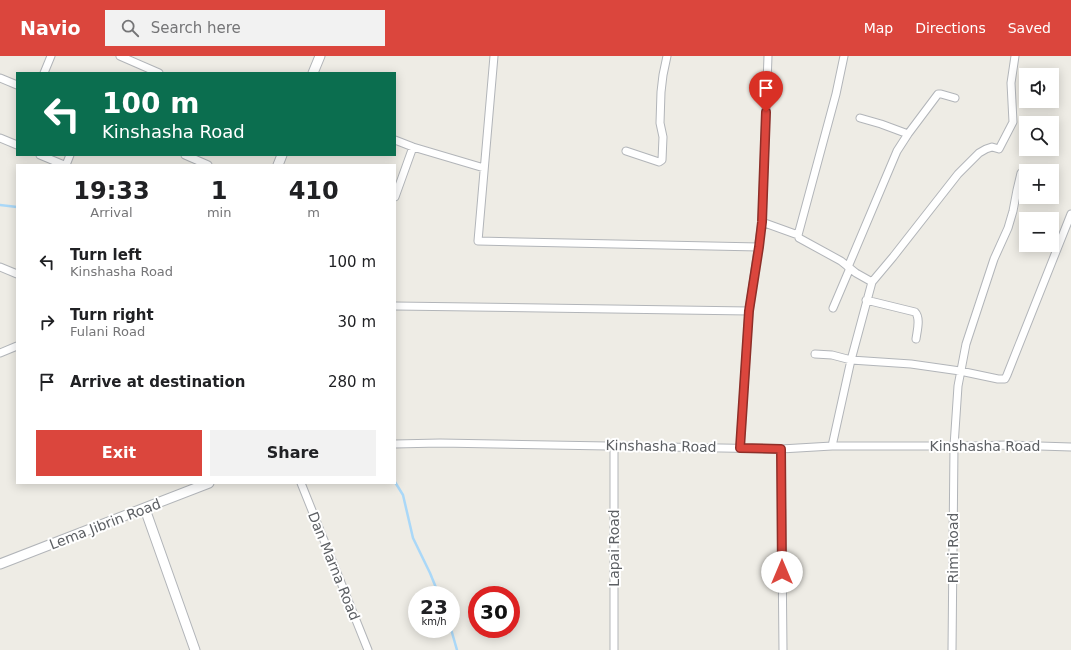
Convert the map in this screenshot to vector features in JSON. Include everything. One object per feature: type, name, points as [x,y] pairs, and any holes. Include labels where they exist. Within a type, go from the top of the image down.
[{"type":"street","points":[[44,72],[51,56]]},
{"type":"street","points":[[120,56],[137,59],[157,72]]},
{"type":"street","points":[[313,72],[320,56]]},
{"type":"street","points":[[494,56],[478,241],[759,247]]},
{"type":"street","points":[[626,151],[659,162],[662,160],[663,137],[660,123],[661,92],[667,56]]},
{"type":"street","points":[[740,448],[749,311],[762,222],[768,56]]},
{"type":"street","points":[[798,235],[836,94],[844,56]]},
{"type":"street","points":[[832,446],[851,360],[872,282],[958,174],[979,153],[992,147],[999,149],[1013,122],[1011,84],[1012,71],[1016,56]]},
{"type":"street","points":[[0,78],[16,85]]},
{"type":"street","points":[[833,308],[897,151],[938,94],[956,98]]},
{"type":"street","points":[[860,118],[908,134]]},
{"type":"street","points":[[0,138],[16,145]]},
{"type":"street","points":[[396,140],[413,147],[484,168]]},
{"type":"street","points":[[396,194],[413,147]]},
{"type":"street","points":[[42,156],[62,164]]},
{"type":"street","points":[[187,156],[206,164]]},
{"type":"street","name":"Rimi Road","points":[[952,650],[954,446],[960,371],[966,344],[994,260],[1008,228],[1019,182]]},
{"type":"street","points":[[815,354],[832,355],[851,360],[911,364],[1005,379],[1071,214]]},
{"type":"street","points":[[762,222],[798,235],[799,238],[841,260],[856,273],[872,282]]},
{"type":"street","points":[[0,267],[16,274]]},
{"type":"street","points":[[866,300],[915,312],[918,315],[916,339]]},
{"type":"street","points":[[396,306],[749,311]]},
{"type":"street","points":[[0,353],[16,346]]},
{"type":"street","name":"Kinshasha Road","points":[[396,444],[440,443],[781,449],[832,446],[1007,445],[1071,447]]},
{"type":"street","name":"Lapai Road","points":[[614,446],[614,650]]},
{"type":"street","points":[[781,449],[783,650]]},
{"type":"street","name":"Lema Jibrin Road","points":[[0,564],[206,484]]},
{"type":"street","name":"Dan Marna Road","points":[[301,484],[368,650]]},
{"type":"street","points":[[144,508],[195,650]]},
{"type":"waterway","points":[[0,205],[16,207]]},
{"type":"waterway","points":[[396,484],[403,495],[413,538],[435,586]]},
{"type":"waterway","points":[[454,638],[457,650]]},
{"type":"route","points":[[766,112],[762,222],[749,311],[740,448],[781,449],[782,572]]}]
